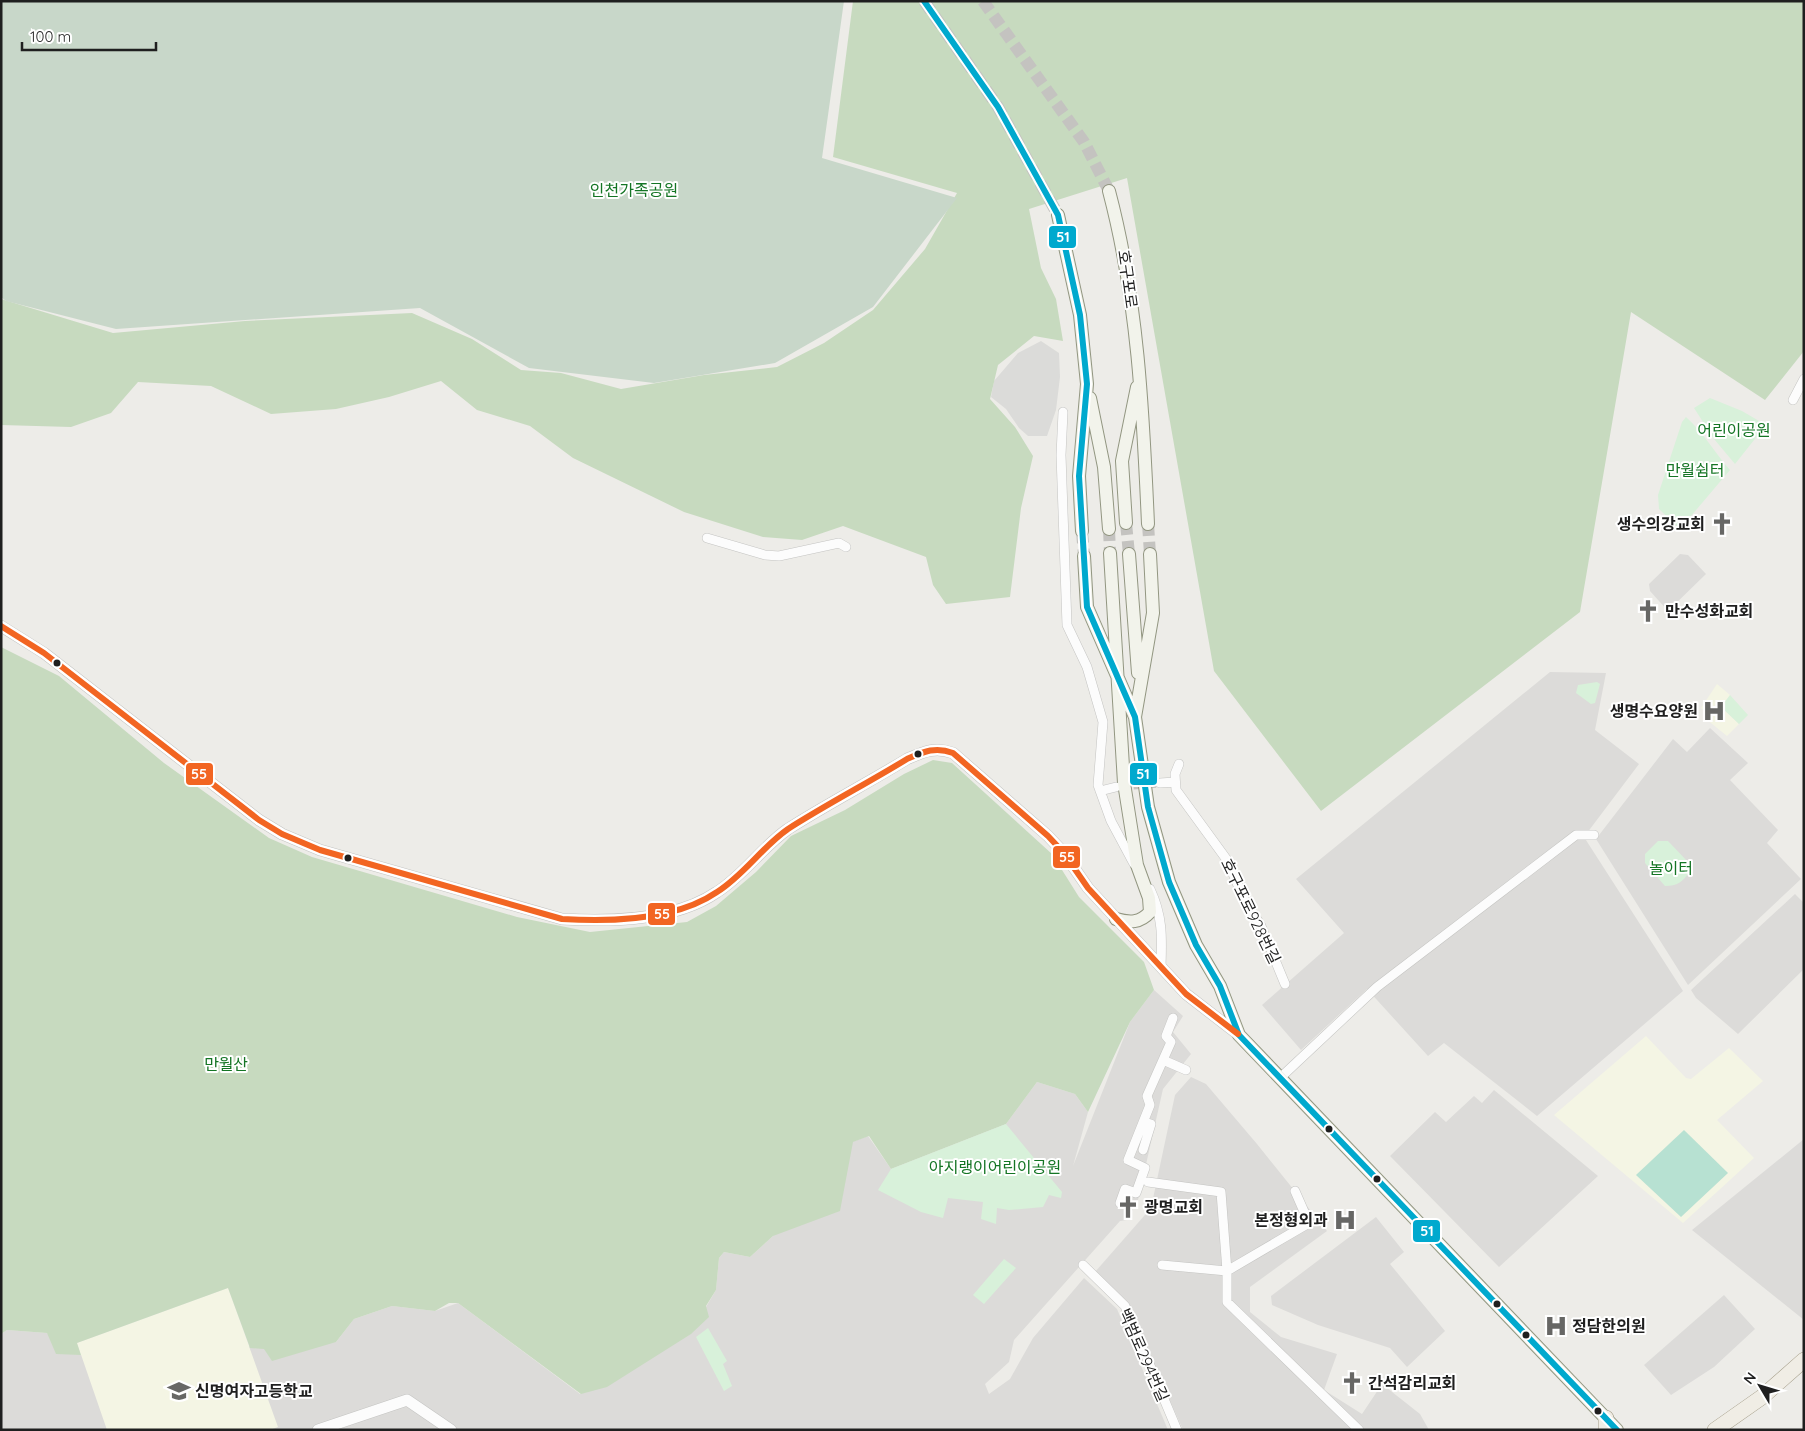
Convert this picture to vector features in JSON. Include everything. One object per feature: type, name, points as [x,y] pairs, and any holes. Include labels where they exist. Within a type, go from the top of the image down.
[{"type":"main road","name":"호구포로","points":[[1109,191],[1122,241],[1140,369],[1148,524]]},
{"type":"main road","points":[[1058,214],[1080,315],[1087,384],[1104,468],[1109,529]]},
{"type":"main road","name":"호구포로","points":[[1126,523],[1122,461],[1140,369]]},
{"type":"main road","points":[[1082,531],[1079,476],[1087,384]]},
{"type":"main road","points":[[1110,553],[1120,683],[1124,783],[1138,872],[1149,898],[1150,912],[1144,918],[1130,923],[1116,919]]},
{"type":"main road","points":[[1129,554],[1139,690]]},
{"type":"main road","points":[[1135,717],[1153,613],[1150,554]]},
{"type":"main road","points":[[1084,556],[1087,607],[1135,717],[1148,807],[1169,882],[1196,945],[1220,986],[1239,1035],[1606,1424],[1617,1430]]},
{"type":"main road","points":[[1715,1430],[1762,1397],[1804,1360]]},
{"type":"street","points":[[1793,400],[1804,379]]},
{"type":"street","points":[[1063,412],[1061,455],[1067,625],[1087,667],[1103,722],[1098,785],[1111,821],[1138,872],[1149,885],[1159,907],[1162,924],[1161,967]]},
{"type":"street","points":[[707,538],[765,555],[779,556],[839,543],[846,547]]},
{"type":"street","points":[[1,626],[44,653],[259,820],[282,834],[320,850],[562,919],[591,920],[665,914],[696,904],[730,882],[787,830],[925,751],[938,749],[953,753],[1048,836],[1063,852],[1088,888],[1186,994],[1239,1035]]},
{"type":"street","points":[[1160,783],[1175,782],[1179,764]]},
{"type":"street","name":"호구포로928번길","points":[[1175,782],[1176,790],[1182,801],[1228,860],[1243,897],[1261,926],[1285,984]]},
{"type":"street","points":[[1100,791],[1116,787]]},
{"type":"street","points":[[1280,1078],[1385,980],[1576,834],[1594,835]]},
{"type":"street","points":[[1120,1203],[1125,1189],[1136,1193],[1145,1168],[1128,1160],[1150,1105],[1147,1096],[1171,1042],[1166,1036],[1173,1018]]},
{"type":"street","points":[[1163,1060],[1186,1070]]},
{"type":"street","points":[[1143,1150],[1151,1124],[1144,1122]]},
{"type":"street","points":[[1148,1182],[1221,1192],[1227,1271],[1227,1302],[1359,1430]]},
{"type":"street","points":[[1162,1265],[1227,1271],[1309,1223],[1295,1191]]},
{"type":"street","name":"백범로294번길","points":[[1083,1265],[1125,1306],[1177,1430]]},
{"type":"street","points":[[318,1430],[407,1400],[451,1430]]},
{"type":"shaded area","points":[[1041,341],[1059,353],[1060,377],[1056,410],[1047,436],[1028,436],[1019,428],[1006,409],[991,397],[994,381],[1018,353]]},
{"type":"shaded area","points":[[1680,554],[1688,555],[1706,574],[1668,611],[1650,591],[1649,584]]},
{"type":"shaded area","points":[[1550,672],[1606,673],[1595,730],[1639,764],[1584,837],[1683,991],[1537,1116],[1444,1043],[1428,1056],[1367,989],[1301,1050],[1262,1005],[1344,933],[1296,879]]},
{"type":"shaded area","name":"생명수요양원","points":[[1717,684],[1730,695],[1721,707],[1739,724],[1727,736],[1706,719],[1707,714],[1701,708]]},
{"type":"shaded area","points":[[1710,728],[1748,763],[1730,780],[1778,830],[1767,843],[1801,879],[1688,985],[1596,839],[1673,739],[1687,752]]},
{"type":"shaded area","points":[[1795,894],[1804,903],[1804,969],[1738,1034],[1696,998],[1691,990]]},
{"type":"shaded area","points":[[1154,990],[1183,1016],[1173,1032],[1191,1054],[1163,1089],[1138,1200],[1127,1220],[1120,1221],[1014,1340],[1009,1362],[985,1384],[989,1394],[1010,1379],[1033,1338],[1084,1278],[1117,1309],[1168,1430],[1,1430],[1,1334],[7,1330],[47,1333],[80,1355],[336,1342],[354,1319],[392,1306],[435,1311],[458,1303],[580,1394],[706,1307],[716,1290],[719,1258],[724,1252],[750,1257],[773,1236],[852,1142],[868,1136],[891,1169],[1006,1124],[1037,1082],[1075,1094],[1088,1112],[1073,1166],[1130,1022]]},
{"type":"shaded area","points":[[1646,1036],[1686,1078],[1691,1079],[1729,1048],[1763,1081],[1717,1120],[1754,1158],[1683,1223],[1554,1115]]},
{"type":"shaded area","points":[[1191,1077],[1206,1084],[1327,1231],[1250,1287],[1250,1312],[1281,1337],[1337,1354],[1324,1390],[1362,1414],[1382,1384],[1420,1414],[1429,1430],[1183,1430],[1128,1304],[1095,1272],[1151,1208],[1175,1095]]},
{"type":"shaded area","points":[[1494,1090],[1598,1176],[1499,1267],[1390,1156],[1435,1112],[1446,1122],[1474,1096],[1482,1103]]},
{"type":"shaded area","points":[[1804,1139],[1804,1320],[1692,1230]]},
{"type":"shaded area","points":[[1376,1217],[1404,1252],[1390,1264],[1445,1331],[1407,1367],[1390,1348],[1318,1325],[1272,1305],[1271,1296]]},
{"type":"shaded area","name":"신명여자고등학교","points":[[228,1288],[278,1427],[270,1430],[107,1430],[77,1343]]},
{"type":"shaded area","points":[[1724,1295],[1755,1329],[1714,1367],[1671,1395],[1644,1365]]},
{"type":"green space","name":"인천가족공원","points":[[1,1],[844,1],[822,158],[957,198],[873,307],[775,363],[654,383],[529,368],[420,308],[116,329],[6,301],[1,297]]},
{"type":"green space","points":[[853,1],[1804,1],[1804,351],[1765,400],[1631,312],[1580,612],[1321,811],[1214,671],[1127,178],[1029,209],[1041,268],[1056,299],[1063,341],[1034,336],[998,365],[990,399],[1015,427],[1033,456],[1021,508],[1010,597],[946,604],[933,585],[926,557],[843,526],[802,540],[763,537],[684,512],[573,458],[530,426],[477,410],[441,381],[389,397],[336,409],[271,414],[211,386],[138,382],[111,413],[71,427],[1,425],[1,299],[113,333],[245,321],[412,313],[472,339],[521,370],[561,373],[621,389],[704,375],[777,367],[824,343],[873,310],[925,249],[957,193],[833,157]]},
{"type":"green space","name":"어린이공원","points":[[1710,398],[1742,411],[1766,425],[1735,464],[1714,439],[1694,408]]},
{"type":"green space","name":"만월쉼터","points":[[1686,417],[1698,429],[1730,470],[1680,529],[1659,509],[1658,495],[1682,422]]},
{"type":"green space","name":"만월산","points":[[1,647],[59,676],[164,763],[269,838],[312,857],[517,917],[590,932],[687,922],[716,906],[756,872],[791,836],[845,810],[904,774],[933,760],[952,763],[1052,854],[1079,897],[1144,962],[1154,990],[1130,1022],[1088,1112],[1075,1094],[1037,1082],[1006,1124],[891,1169],[869,1136],[853,1142],[840,1211],[773,1236],[750,1257],[724,1252],[719,1258],[716,1290],[706,1306],[709,1317],[691,1334],[607,1387],[581,1394],[458,1303],[449,1303],[435,1311],[392,1306],[354,1319],[336,1342],[272,1361],[264,1349],[250,1348],[228,1288],[77,1343],[81,1355],[56,1354],[47,1333],[7,1330],[1,1334]]},
{"type":"green space","points":[[1597,682],[1600,684],[1595,703],[1591,704],[1576,693],[1578,685]]},
{"type":"green space","points":[[1730,695],[1748,715],[1739,724],[1721,707]]},
{"type":"green space","name":"놀이터","points":[[1658,841],[1668,841],[1688,862],[1690,871],[1682,881],[1665,886],[1645,863],[1645,854]]},
{"type":"green space","name":"아지랭이어린이공원","points":[[1006,1124],[1062,1192],[1061,1198],[1049,1195],[1043,1207],[1009,1210],[997,1208],[996,1224],[981,1219],[983,1202],[948,1198],[943,1218],[921,1212],[878,1190],[891,1169]]},
{"type":"green space","points":[[1684,1130],[1728,1173],[1681,1217],[1636,1175]]},
{"type":"green space","points":[[1004,1259],[1016,1268],[984,1304],[973,1295]]},
{"type":"green space","points":[[708,1328],[727,1361],[723,1364],[732,1386],[724,1391],[696,1337]]},
{"type":"tunnel","points":[[924,1],[998,107],[1058,215]]},
{"type":"tunnel","points":[[983,1],[1084,142],[1109,191]]},
{"type":"tunnel","points":[[1126,523],[1129,554]]},
{"type":"tunnel","points":[[1148,524],[1150,554]]},
{"type":"tunnel","points":[[1109,529],[1110,553]]},
{"type":"tunnel","points":[[1082,531],[1084,556]]},
{"type":"tunnel","points":[[1120,786],[1160,783]]},
{"type":"transit line","name":"51","points":[[924,1],[998,107],[1058,215],[1080,315],[1087,384],[1079,476],[1087,607],[1135,717],[1148,807],[1169,882],[1196,945],[1220,986],[1239,1035],[1617,1430]]},
{"type":"transit line","name":"55","points":[[1,626],[44,653],[259,820],[282,834],[320,850],[562,919],[642,918],[682,909],[700,902],[736,878],[788,829],[913,756],[935,750],[947,751],[953,753],[1048,836],[1063,852],[1088,888],[1186,994],[1238,1034]]},
{"type":"place","name":"생수의강교회","points":[[1722,524]]},
{"type":"place","name":"만수성화교회","points":[[1648,611]]},
{"type":"place","name":"생명수요양원","points":[[1714,711]]},
{"type":"place","name":"광명교회","points":[[1128,1207]]},
{"type":"place","name":"본정형외과","points":[[1345,1220]]},
{"type":"place","name":"정담한의원","points":[[1556,1326]]},
{"type":"place","name":"간석감리교회","points":[[1352,1383]]},
{"type":"place","name":"신명여자고등학교","points":[[179,1391]]}]
